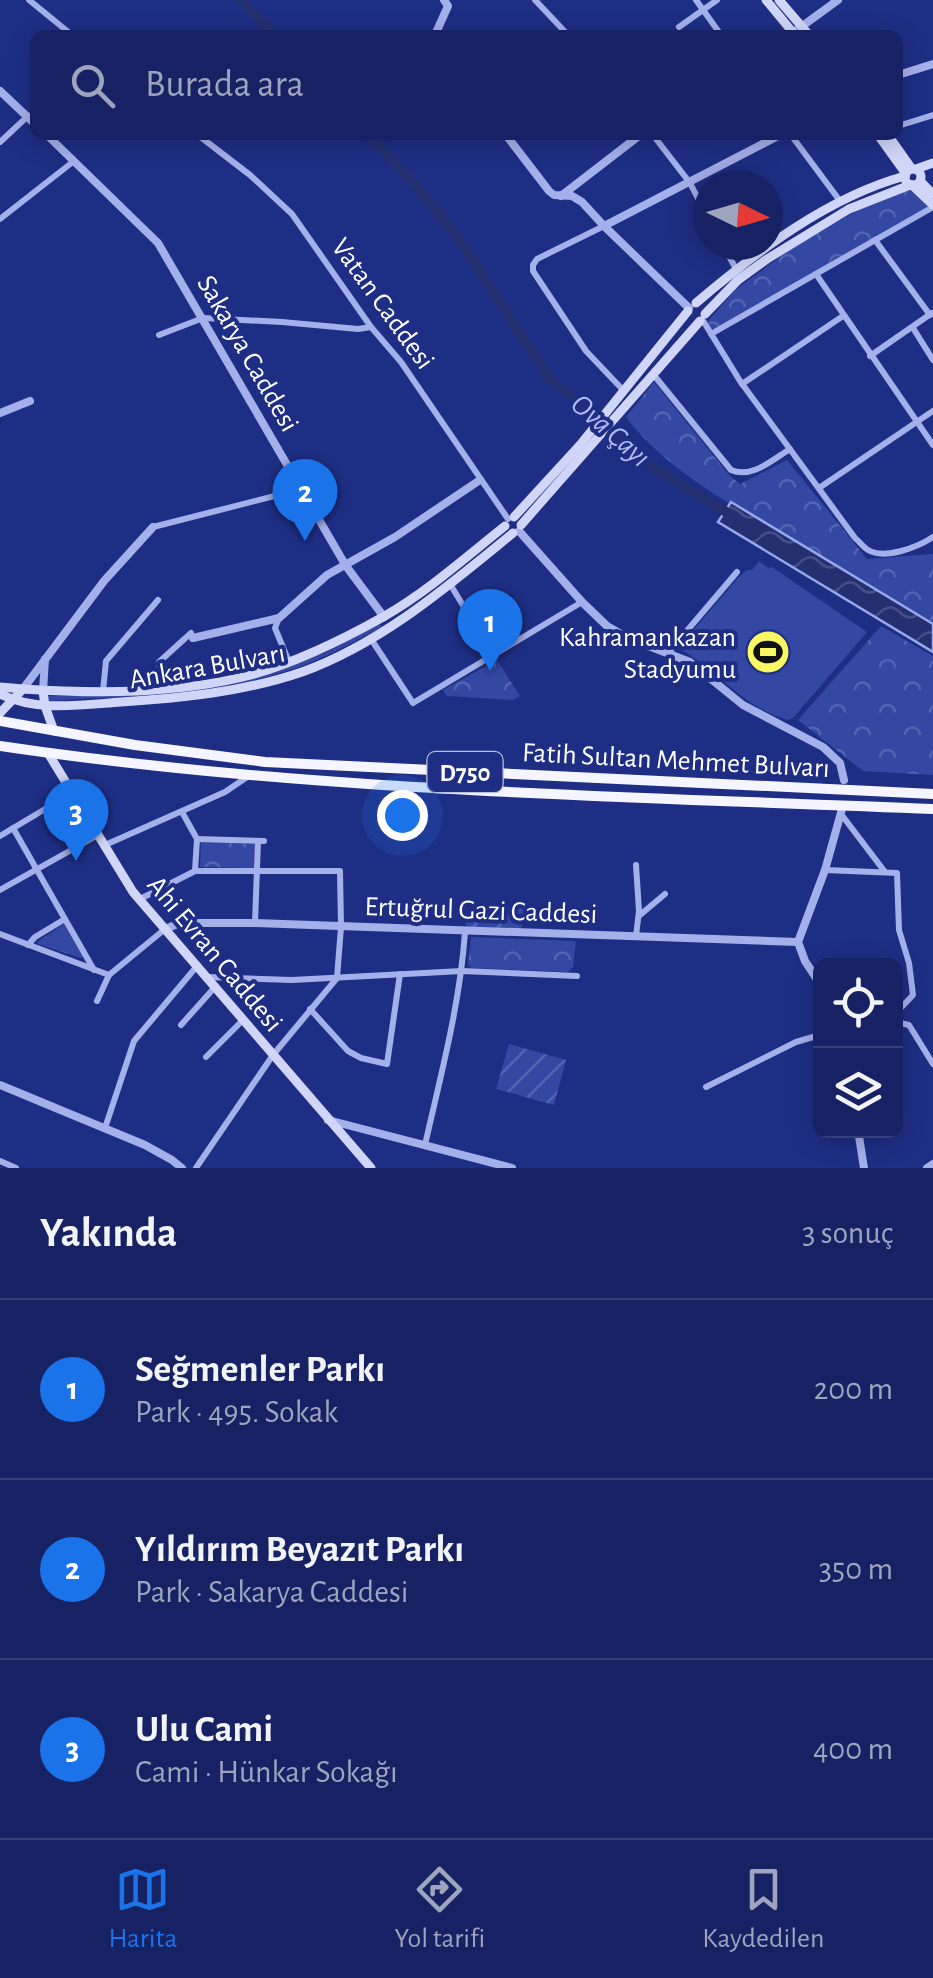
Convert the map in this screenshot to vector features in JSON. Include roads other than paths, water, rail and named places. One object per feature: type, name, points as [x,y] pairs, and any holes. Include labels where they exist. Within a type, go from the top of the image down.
[{"type":"highway","name":"Fatih Sultan Mehmet Bulvarı","points":[[0,721],[135,745],[266,762],[933,794]]},
{"type":"highway","points":[[48,753],[54,730]]},
{"type":"highway","name":"Fatih Sultan Mehmet Bulvarı","points":[[0,746],[250,775],[428,787],[933,809]]},
{"type":"main road","points":[[766,0],[795,30]]},
{"type":"main road","points":[[779,0],[796,30]]},
{"type":"main road","points":[[882,140],[933,194]]},
{"type":"main road","points":[[891,140],[933,206]]},
{"type":"main road","name":"Ankara Bulvarı","points":[[622,399],[652,374],[738,280],[767,258],[933,163]]},
{"type":"main road","name":"Ankara Bulvarı","points":[[0,691],[14,701],[46,706],[166,699],[260,684],[313,667],[390,627],[450,584],[513,525],[583,448],[691,307],[736,269],[766,247],[866,189],[933,175]]},
{"type":"main road","points":[[691,307],[691,319],[702,318]]},
{"type":"main road","name":"Ankara Bulvarı","points":[[0,691],[162,689],[245,676],[289,662],[384,617],[513,525]]},
{"type":"main road","points":[[444,574],[450,584]]},
{"type":"main road","points":[[384,617],[390,627]]},
{"type":"main road","points":[[0,713],[24,689]]},
{"type":"main road","points":[[43,690],[54,730]]},
{"type":"main road","name":"Ahi Evran Caddesi","points":[[48,753],[138,900],[371,1168]]},
{"type":"street","points":[[29,0],[66,30]]},
{"type":"street","points":[[535,0],[563,30]]},
{"type":"street","points":[[696,0],[717,30]]},
{"type":"street","points":[[679,27],[716,0]]},
{"type":"street","points":[[802,30],[838,0]]},
{"type":"street","points":[[437,30],[449,2]]},
{"type":"street","points":[[903,73],[933,64]]},
{"type":"street","points":[[0,91],[30,119]]},
{"type":"street","points":[[903,124],[933,115]]},
{"type":"street","points":[[0,142],[30,121]]},
{"type":"street","name":"Sakarya Caddesi","points":[[52,140],[153,236],[346,566],[384,617]]},
{"type":"street","name":"Vatan Caddesi","points":[[204,140],[292,214],[513,525]]},
{"type":"street","points":[[510,140],[548,191],[554,196],[576,198],[691,307]]},
{"type":"street","points":[[561,196],[634,140]]},
{"type":"street","points":[[658,140],[693,189]]},
{"type":"street","points":[[622,399],[533,271],[534,263],[771,140]]},
{"type":"street","points":[[795,140],[841,202]]},
{"type":"street","points":[[0,220],[74,161]]},
{"type":"street","points":[[711,334],[933,206]]},
{"type":"street","points":[[870,356],[932,314],[875,240]]},
{"type":"street","points":[[731,260],[736,269]]},
{"type":"street","points":[[816,274],[933,445]]},
{"type":"street","points":[[742,384],[843,316]]},
{"type":"street","points":[[158,335],[203,318],[371,327]]},
{"type":"street","points":[[702,318],[742,384],[856,538],[877,553],[903,551],[931,542]]},
{"type":"street","points":[[913,328],[933,360]]},
{"type":"street","points":[[652,374],[731,470],[750,473],[790,449]]},
{"type":"street","points":[[0,412],[30,401]]},
{"type":"street","points":[[820,488],[933,411]]},
{"type":"street","points":[[162,689],[159,662],[192,636],[279,618],[320,581],[480,480]]},
{"type":"street","points":[[24,689],[104,581],[153,527],[302,488]]},
{"type":"street","points":[[513,525],[582,602],[616,631],[698,667],[743,705],[830,752],[843,768],[844,780]]},
{"type":"street","points":[[668,653],[738,572]]},
{"type":"street","points":[[450,584],[493,655]]},
{"type":"street","points":[[102,692],[106,661],[158,600]]},
{"type":"street","points":[[370,638],[413,703],[582,602]]},
{"type":"street","points":[[279,618],[276,628],[289,662]]},
{"type":"street","points":[[43,690],[45,664]]},
{"type":"street","points":[[45,664],[52,684],[60,691]]},
{"type":"street","points":[[104,846],[225,792],[250,775]]},
{"type":"street","points":[[0,835],[72,793]]},
{"type":"street","points":[[182,812],[197,839],[195,871]]},
{"type":"street","points":[[813,973],[798,942],[825,870],[841,812]]},
{"type":"street","points":[[841,812],[885,872]]},
{"type":"street","points":[[14,828],[94,970]]},
{"type":"street","points":[[0,890],[98,835]]},
{"type":"street","points":[[197,839],[261,841],[255,923]]},
{"type":"street","points":[[636,865],[636,938]]},
{"type":"street","points":[[825,870],[897,872],[899,930],[913,995],[903,1006]]},
{"type":"street","points":[[138,900],[195,871],[340,871],[341,927],[336,978],[273,1055],[196,1168]]},
{"type":"street","points":[[638,916],[664,894]]},
{"type":"street","points":[[28,945],[65,918]]},
{"type":"street","name":"Ertuğrul Gazi Caddesi","points":[[164,929],[180,922],[255,923],[798,942]]},
{"type":"street","points":[[97,1001],[109,976],[164,929]]},
{"type":"street","points":[[426,1145],[462,971],[466,932]]},
{"type":"street","points":[[0,934],[109,976]]},
{"type":"street","points":[[105,1128],[125,1062],[139,1032],[197,966]]},
{"type":"street","points":[[206,977],[292,980],[462,971],[577,976]]},
{"type":"street","points":[[310,1009],[348,1051],[387,1064],[400,974]]},
{"type":"street","points":[[182,1025],[216,987]]},
{"type":"street","points":[[206,1058],[243,1020]]},
{"type":"street","points":[[903,1024],[909,1025],[933,1064]]},
{"type":"street","points":[[706,1088],[813,1037]]},
{"type":"street","points":[[0,1085],[145,1145],[182,1168]]},
{"type":"street","points":[[328,1120],[512,1168]]},
{"type":"street","points":[[859,1138],[864,1168]]},
{"type":"street","points":[[0,1161],[16,1168]]},
{"type":"water","points":[[731,502],[933,624],[933,652],[718,522]]},
{"type":"waterway","name":"Ova Çayı","points":[[241,0],[269,30]]},
{"type":"waterway","name":"Ova Çayı","points":[[374,140],[457,236],[550,380],[595,412],[629,453],[736,518]]},
{"type":"place","name":"Yıldırım Beyazıt Parkı","points":[[305,541]]},
{"type":"place","name":"Kahramankazan Stadyumu","points":[[768,652]]},
{"type":"place","name":"Seğmenler Parkı","points":[[490,671]]},
{"type":"place","name":"Ulu Cami","points":[[76,861]]}]
